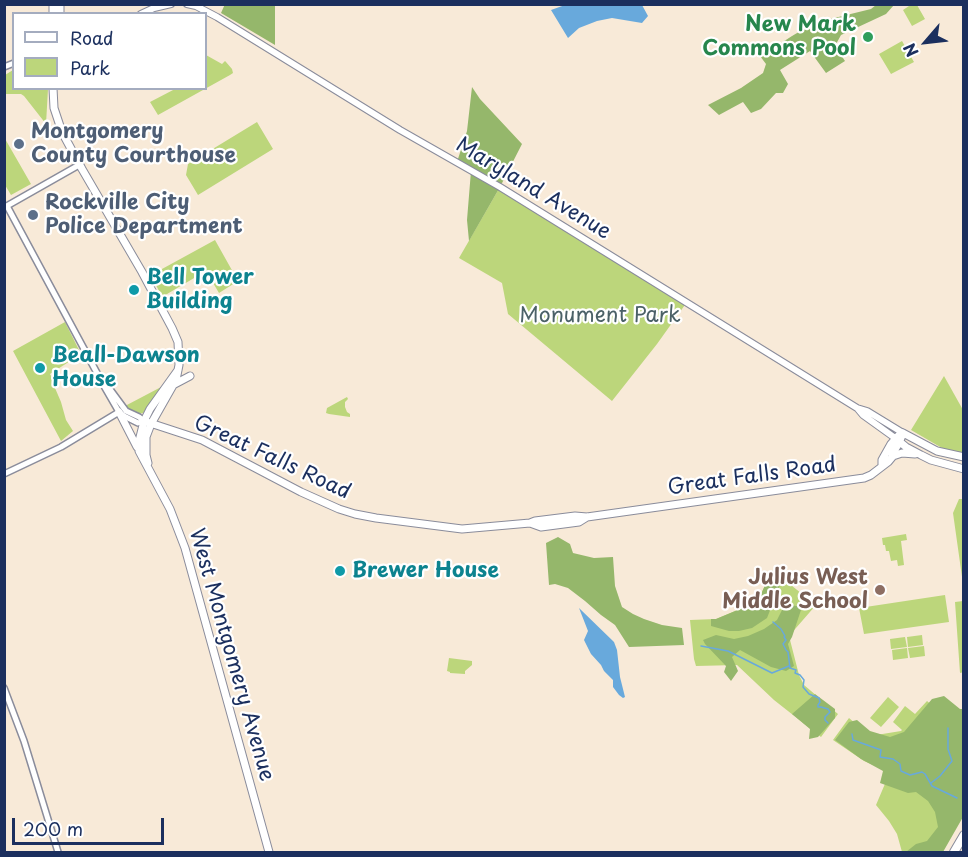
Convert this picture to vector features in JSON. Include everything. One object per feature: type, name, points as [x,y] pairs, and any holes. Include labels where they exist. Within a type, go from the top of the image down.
[{"type":"highway","points":[[954,852],[963,835]]},
{"type":"main road","points":[[145,12],[171,4]]},
{"type":"main road","name":"Maryland Avenue","points":[[187,4],[195,5],[217,17],[500,187],[857,408],[867,411],[903,433]]},
{"type":"main road","points":[[53,90],[54,108],[60,128],[142,272],[178,342],[179,367],[176,380],[147,423],[139,441],[139,451]]},
{"type":"main road","points":[[173,385],[190,376],[183,374],[179,367]]},
{"type":"main road","points":[[149,471],[146,437],[150,409],[179,367]]},
{"type":"main road","name":"Maryland Avenue","points":[[857,408],[863,416],[897,440]]},
{"type":"main road","name":"West Montgomery Avenue","points":[[119,412],[170,509],[184,548],[269,852]]},
{"type":"main road","name":"Great Falls Road","points":[[147,423],[202,440],[322,502],[356,514],[462,529],[531,523],[541,527],[550,526],[579,522],[588,517],[864,478],[872,475],[888,462],[893,456],[897,440]]},
{"type":"main road","points":[[882,466],[882,460],[903,433],[937,451],[963,457]]},
{"type":"main road","points":[[897,440],[931,460],[963,469]]},
{"type":"main road","points":[[893,456],[902,453],[921,455]]},
{"type":"street","points":[[79,165],[6,206],[102,380],[126,411],[147,423]]},
{"type":"street","points":[[102,380],[119,412],[138,423],[147,423]]},
{"type":"street","points":[[4,474],[61,447],[119,412]]},
{"type":"street","points":[[4,688],[24,741],[58,852]]},
{"type":"green space","points":[[225,4],[275,5],[275,45],[221,13]]},
{"type":"green space","points":[[912,4],[917,5],[925,19],[912,26],[903,10]]},
{"type":"green space","points":[[876,5],[894,5],[886,14],[841,35],[835,46],[845,61],[826,73],[810,51],[780,70],[788,84],[783,93],[776,93],[761,109],[751,113],[743,102],[719,115],[708,105],[741,88],[763,73],[766,64],[757,52],[758,45],[772,49],[814,23],[871,9]]},
{"type":"green space","points":[[902,41],[914,62],[891,74],[879,54]]},
{"type":"green space","points":[[207,56],[222,64],[225,61],[233,73],[207,88]]},
{"type":"green space","points":[[12,71],[12,90],[48,90],[46,124],[24,96],[5,94],[5,75]]},
{"type":"green space","points":[[472,87],[480,99],[522,144],[469,241],[467,220],[471,171],[457,162],[467,131]]},
{"type":"green space","points":[[173,90],[203,90],[158,115],[150,102]]},
{"type":"green space","points":[[257,122],[273,149],[198,195],[186,175],[188,164]]},
{"type":"green space","points":[[4,137],[31,184],[11,195],[5,185]]},
{"type":"green space","name":"Monument Park","points":[[500,187],[687,302],[612,401],[508,314],[502,283],[459,258]]},
{"type":"green space","points":[[215,240],[238,281],[219,293],[206,271],[162,297],[151,275]]},
{"type":"green space","name":"Beall-Dawson House","points":[[65,322],[81,354],[50,374],[57,387],[55,388],[66,420],[73,431],[61,441],[13,351]]},
{"type":"green space","points":[[944,376],[963,410],[963,453],[954,455],[911,430]]},
{"type":"green space","points":[[163,386],[143,413],[138,414],[125,406]]},
{"type":"green space","points":[[347,397],[345,407],[350,417],[326,413],[327,408]]},
{"type":"green space","points":[[959,499],[963,499],[963,584],[953,513]]},
{"type":"green space","points":[[906,534],[907,540],[901,541],[904,565],[898,566],[897,560],[891,561],[882,538]]},
{"type":"green space","points":[[558,537],[570,544],[573,553],[594,558],[613,557],[615,586],[622,607],[644,619],[682,628],[684,645],[629,647],[615,625],[585,601],[568,588],[555,584],[549,585],[546,543]]},
{"type":"green space","points":[[772,570],[816,605],[789,636],[799,675],[804,685],[838,714],[821,737],[774,700],[737,665],[696,666],[690,620],[716,619],[740,609],[762,592]]},
{"type":"green space","points":[[772,570],[782,580],[767,618],[752,628],[739,631],[711,626],[711,619],[740,609],[762,592]]},
{"type":"green space","points":[[945,595],[949,622],[864,634],[859,608]]},
{"type":"green space","points":[[963,601],[964,672],[960,673],[955,602]]},
{"type":"green space","points":[[785,604],[802,607],[788,644],[794,666],[786,671],[771,667],[740,650],[732,657],[738,671],[731,681],[724,672],[726,666],[703,640],[716,635],[734,639],[764,629],[777,620]]},
{"type":"green space","points":[[922,635],[923,645],[908,647],[907,637]]},
{"type":"green space","points":[[905,637],[907,647],[891,649],[890,639]]},
{"type":"green space","points":[[924,646],[925,656],[910,658],[908,648]]},
{"type":"green space","points":[[907,648],[908,658],[893,660],[892,650]]},
{"type":"green space","points":[[449,658],[472,661],[472,665],[465,671],[465,674],[450,673],[447,671]]},
{"type":"green space","points":[[815,694],[835,709],[835,718],[818,737],[809,739],[810,729],[792,714]]},
{"type":"green space","points":[[944,696],[963,709],[963,817],[943,852],[906,852],[916,844],[927,841],[938,827],[935,812],[928,801],[916,792],[908,793],[880,783],[883,771],[861,759],[835,740],[849,722],[857,720],[870,731],[890,737],[904,732],[932,699]]},
{"type":"green space","points":[[888,697],[899,707],[881,727],[870,718]]},
{"type":"green space","points":[[927,701],[961,729],[963,790],[928,852],[902,852],[897,834],[876,805],[890,772],[864,761],[833,740],[849,718],[870,736],[901,731],[893,722],[905,706],[915,714]]},
{"type":"water","points":[[565,5],[642,5],[648,16],[642,23],[612,18],[597,21],[579,28],[568,38],[551,10]]},
{"type":"water","points":[[579,608],[614,642],[625,697],[619,695],[613,687],[613,680],[591,654],[584,640],[588,631]]},
{"type":"waterway","points":[[773,622],[785,636],[786,640],[783,644],[788,652],[790,668],[796,670],[795,673],[804,680],[803,687],[809,694],[819,698],[818,707],[828,709],[830,712],[825,717],[828,723]]},
{"type":"waterway","points":[[701,646],[728,651],[772,673],[789,666]]},
{"type":"waterway","points":[[931,783],[952,761],[948,749],[948,728]]},
{"type":"waterway","points":[[852,734],[853,740],[881,750],[880,757],[893,759],[900,764],[901,771],[910,775],[922,772],[932,786],[957,798]]},
{"type":"place","name":"New Mark Commons Pool","points":[[868,37]]},
{"type":"place","name":"Montgomery County Courthouse","points":[[19,144]]},
{"type":"place","name":"Rockville City Police Department","points":[[33,215]]},
{"type":"place","name":"Bell Tower Building","points":[[134,290]]},
{"type":"place","name":"Beall-Dawson House","points":[[40,368]]},
{"type":"place","name":"Brewer House","points":[[340,571]]},
{"type":"place","name":"Julius West Middle School","points":[[880,590]]}]
